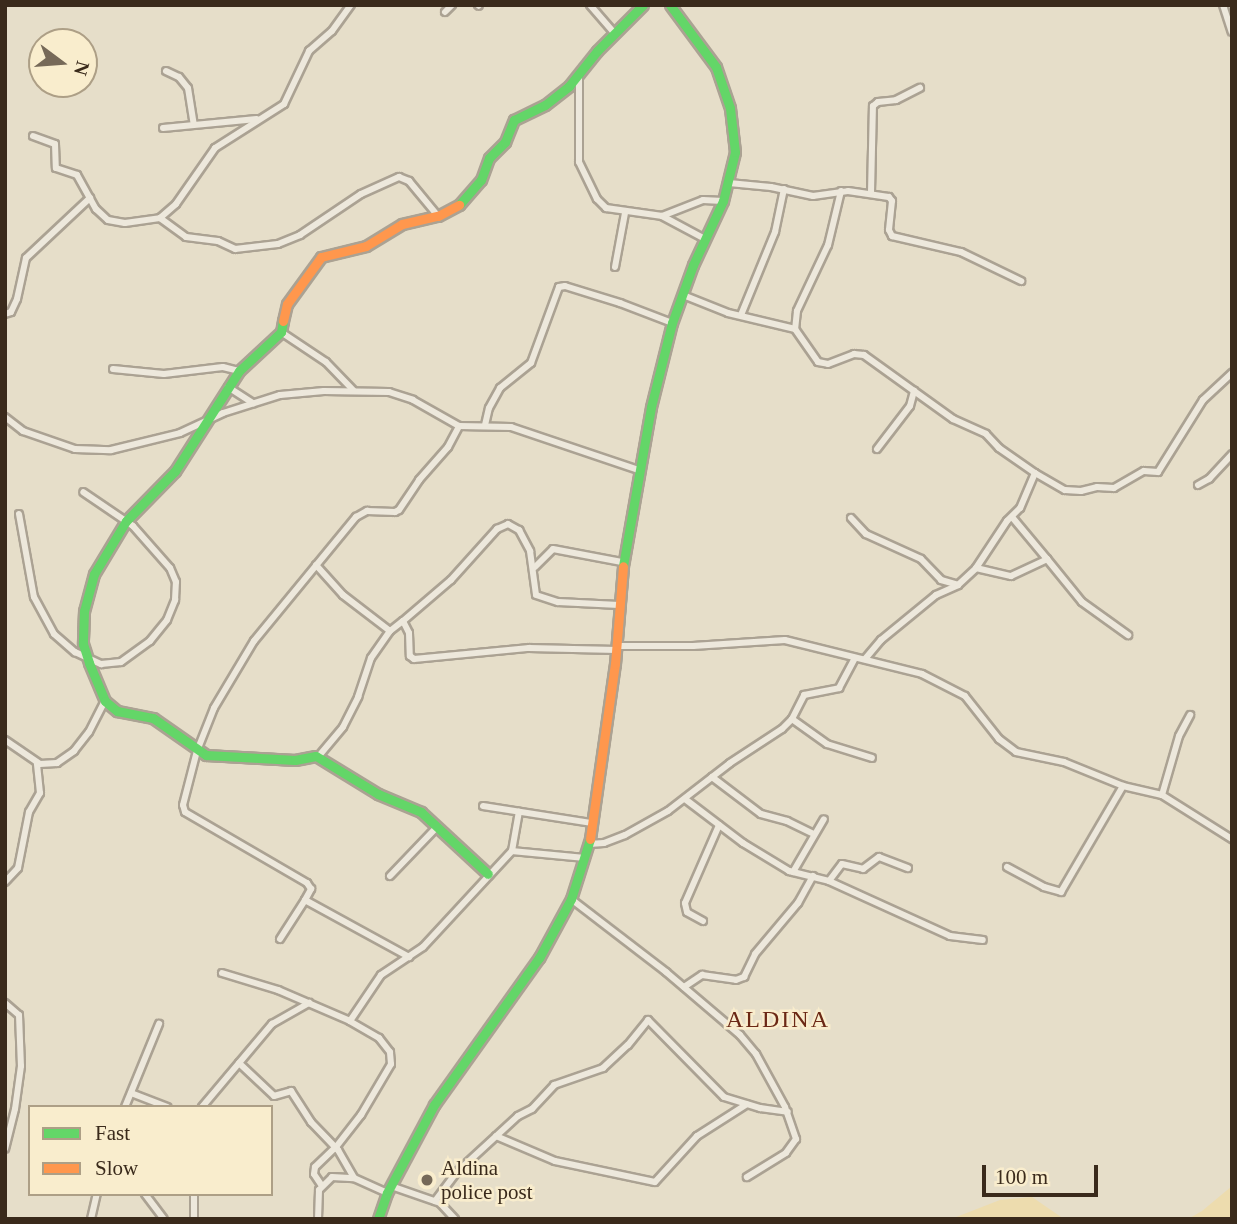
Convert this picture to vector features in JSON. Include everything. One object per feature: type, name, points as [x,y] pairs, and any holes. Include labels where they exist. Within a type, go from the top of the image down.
[{"type":"street","points":[[33,136],[55,144],[56,168],[77,174],[100,215],[116,222],[145,222],[160,218],[176,204],[215,148],[284,104],[309,51],[332,31],[351,5]]},
{"type":"street","points":[[445,12],[452,5]]},
{"type":"street","points":[[590,5],[614,33]]},
{"type":"street","points":[[488,874],[421,812],[378,794],[318,757],[308,755],[295,760],[228,759],[197,751],[153,718],[124,714],[105,701],[88,658],[82,628],[88,593],[107,549],[125,521],[175,471],[239,372],[281,332],[288,304],[321,257],[336,251],[366,246],[402,224],[438,216],[458,205],[481,180],[489,158],[505,142],[514,120],[545,105],[579,76],[614,33],[642,5]]},
{"type":"street","points":[[378,1219],[389,1189],[435,1105],[527,976],[570,899],[589,844],[617,648],[622,562],[639,470],[673,323],[705,239],[723,201],[736,146],[729,102],[713,62],[670,5]]},
{"type":"street","points":[[1223,5],[1232,32]]},
{"type":"street","points":[[166,71],[179,77],[188,88],[194,124]]},
{"type":"street","points":[[579,76],[580,166],[600,202],[609,209],[625,213],[662,216],[705,239]]},
{"type":"street","points":[[871,192],[873,106],[878,102],[896,100],[920,88]]},
{"type":"street","points":[[163,128],[257,119]]},
{"type":"street","points":[[160,218],[186,237],[218,241],[235,249],[278,244],[300,236],[361,194],[399,177],[409,181],[438,216]]},
{"type":"street","points":[[729,183],[819,196],[841,191],[871,192],[891,200],[889,230],[892,236],[961,253],[1021,281]]},
{"type":"street","points":[[741,315],[775,232],[784,189]]},
{"type":"street","points":[[841,191],[828,245],[794,317],[795,329],[810,354],[821,364],[860,354],[955,421],[986,435],[1035,473],[1065,490],[1114,488],[1144,471],[1158,472],[1203,400],[1232,373]]},
{"type":"street","points":[[5,314],[10,312],[17,299],[26,258],[90,198]]},
{"type":"street","points":[[662,216],[703,200],[723,201]]},
{"type":"street","points":[[615,267],[625,213]]},
{"type":"street","points":[[485,425],[489,408],[500,388],[531,363],[556,292],[561,286],[673,323]]},
{"type":"street","points":[[683,295],[741,315],[795,329]]},
{"type":"street","points":[[281,332],[326,362],[354,391]]},
{"type":"street","points":[[113,369],[164,374],[223,367],[239,372]]},
{"type":"street","points":[[228,387],[253,403]]},
{"type":"street","points":[[5,417],[31,435],[75,449],[92,451],[164,438],[206,420],[280,396],[354,391],[389,392],[404,396],[458,426],[511,426],[639,470]]},
{"type":"street","points":[[877,449],[910,406],[914,391]]},
{"type":"street","points":[[280,939],[306,900],[311,886],[202,824],[183,810],[197,751],[214,708],[247,651],[316,565],[359,514],[399,510],[419,480],[449,447],[458,426]]},
{"type":"street","points":[[1198,485],[1209,479],[1232,454]]},
{"type":"street","points":[[865,659],[881,640],[938,593],[958,585],[976,568],[1020,508],[1035,473]]},
{"type":"street","points":[[19,514],[34,597],[54,634],[75,652],[101,664],[121,662],[136,653],[159,632],[173,608],[176,582],[170,568],[125,521],[83,492]]},
{"type":"street","points":[[1012,517],[1082,602],[1128,635]]},
{"type":"street","points":[[851,518],[866,534],[921,559],[941,579],[958,585]]},
{"type":"street","points":[[318,757],[342,727],[358,698],[371,658],[390,631],[451,580],[489,536],[503,525],[512,524],[519,530],[535,567],[534,589],[539,597],[558,602],[619,605]]},
{"type":"street","points":[[535,567],[554,549],[622,562]]},
{"type":"street","points":[[976,568],[1011,576],[1047,559]]},
{"type":"street","points":[[316,565],[343,595],[390,631]]},
{"type":"street","points":[[938,593],[941,579]]},
{"type":"street","points":[[403,621],[409,633],[410,656],[414,659],[529,649],[693,646],[771,639],[927,675],[965,696],[1004,744],[1016,752],[1064,762],[1123,786],[1162,795],[1232,839]]},
{"type":"street","points":[[589,844],[604,843],[645,827],[792,719],[806,694],[839,688],[855,658]]},
{"type":"street","points":[[5,740],[37,763],[57,763],[74,751],[95,723],[105,701]]},
{"type":"street","points":[[1162,795],[1179,736],[1190,715]]},
{"type":"street","points":[[792,719],[827,744],[872,758]]},
{"type":"street","points":[[5,882],[19,867],[29,812],[41,789],[37,763]]},
{"type":"street","points":[[712,777],[761,814],[787,821],[814,834]]},
{"type":"street","points":[[1007,867],[1044,887],[1061,891],[1123,786]]},
{"type":"street","points":[[685,799],[757,852],[793,872],[830,881],[950,936],[983,940]]},
{"type":"street","points":[[483,806],[591,823]]},
{"type":"street","points":[[350,1021],[381,975],[434,936],[488,874],[512,851],[519,812]]},
{"type":"street","points":[[793,872],[824,820]]},
{"type":"street","points":[[703,921],[687,912],[685,903],[719,825]]},
{"type":"street","points":[[390,876],[437,827]]},
{"type":"street","points":[[512,851],[585,858]]},
{"type":"street","points":[[830,881],[842,864],[863,869],[879,857],[908,868]]},
{"type":"street","points":[[684,988],[698,976],[736,980],[744,977],[755,954],[798,903],[813,876]]},
{"type":"street","points":[[570,899],[684,988],[751,1048],[788,1112],[795,1135],[793,1146],[747,1177]]},
{"type":"street","points":[[306,900],[409,957]]},
{"type":"street","points":[[222,973],[278,990],[350,1021],[379,1038],[390,1052],[391,1064],[361,1115],[336,1147],[315,1167],[314,1174],[321,1186],[318,1219]]},
{"type":"street","points":[[5,1003],[19,1015],[21,1066],[15,1109],[5,1149]]},
{"type":"street","points":[[204,1105],[277,1020],[309,1003]]},
{"type":"street","points":[[435,1201],[456,1173],[518,1116],[532,1110],[554,1085],[604,1068],[628,1045],[648,1020],[677,1046],[722,1096],[788,1112]]},
{"type":"street","points":[[126,1105],[159,1024]]},
{"type":"street","points":[[239,1063],[274,1096],[291,1091],[311,1122],[336,1147],[354,1178]]},
{"type":"street","points":[[131,1093],[162,1105]]},
{"type":"street","points":[[496,1136],[555,1160],[655,1182],[697,1136],[747,1104]]},
{"type":"street","points":[[321,1186],[332,1177],[354,1178],[435,1201],[455,1219]]},
{"type":"street","points":[[91,1219],[97,1196]]},
{"type":"street","points":[[147,1196],[164,1219]]},
{"type":"street","points":[[194,1196],[194,1219]]},
{"type":"sand","points":[[1232,1186],[1232,1219],[1188,1219],[1202,1211]]},
{"type":"sand","points":[[1032,1197],[1064,1219],[951,1219],[1000,1200]]},
{"type":"traffic: fast","points":[[459,205],[481,180],[489,158],[505,142],[514,120],[545,105],[569,86],[597,51],[643,5]]},
{"type":"traffic: fast","points":[[623,566],[651,407],[672,323],[693,265],[723,201],[735,152],[730,108],[716,67],[670,5]]},
{"type":"traffic: fast","points":[[283,321],[281,332],[239,371],[175,471],[126,521],[94,574],[84,611],[83,644],[89,663],[105,701],[117,711],[153,718],[206,755],[295,760],[316,756],[378,794],[421,812],[488,874]]},
{"type":"traffic: fast","points":[[378,1219],[387,1193],[434,1105],[539,958],[571,899],[590,839]]},
{"type":"traffic: slow","points":[[283,321],[287,304],[321,257],[366,246],[402,224],[438,216],[459,205]]},
{"type":"traffic: slow","points":[[590,839],[615,664],[623,566]]},
{"type":"place","name":"Aldina police post","points":[[427,1180]]},
{"type":"district","name":"ALDINA","points":[[778,1020]]}]
